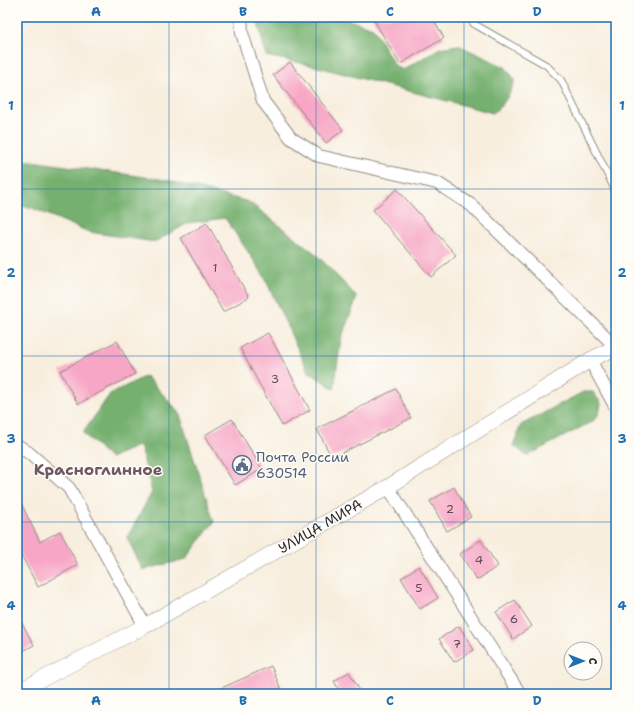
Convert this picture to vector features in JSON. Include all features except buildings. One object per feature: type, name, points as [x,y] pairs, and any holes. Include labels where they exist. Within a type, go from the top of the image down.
[{"type":"street","points":[[241,17],[242,33],[263,101],[291,138],[319,156],[437,183],[471,205],[616,347]]},
{"type":"street","name":"УЛИЦА МИРА","points":[[17,692],[145,626],[388,487],[590,360],[616,347]]},
{"type":"street","points":[[590,360],[616,408]]},
{"type":"street","points":[[17,446],[29,453],[69,488],[145,626]]},
{"type":"street","points":[[388,487],[520,694]]},
{"type":"lane","points":[[470,17],[474,24],[546,65],[561,80],[616,192]]},
{"type":"green space","points":[[267,17],[340,17],[373,28],[395,66],[403,70],[440,48],[458,45],[505,67],[515,80],[507,98],[493,113],[310,65],[266,56],[258,23]]},
{"type":"green space","points":[[17,159],[166,180],[249,202],[316,254],[357,297],[341,339],[334,389],[308,371],[263,274],[225,218],[188,223],[155,242],[89,232],[32,208],[17,205]]},
{"type":"green space","points":[[146,376],[179,412],[214,522],[186,559],[143,570],[127,538],[152,492],[140,445],[110,458],[83,433],[110,394]]},
{"type":"green space","points":[[583,392],[593,392],[601,403],[599,414],[593,421],[527,456],[513,445],[521,425]]},
{"type":"place","name":"Почта России 630514","points":[[242,465]]},
{"type":"district","name":"Красноглинное","points":[[98,469]]}]
